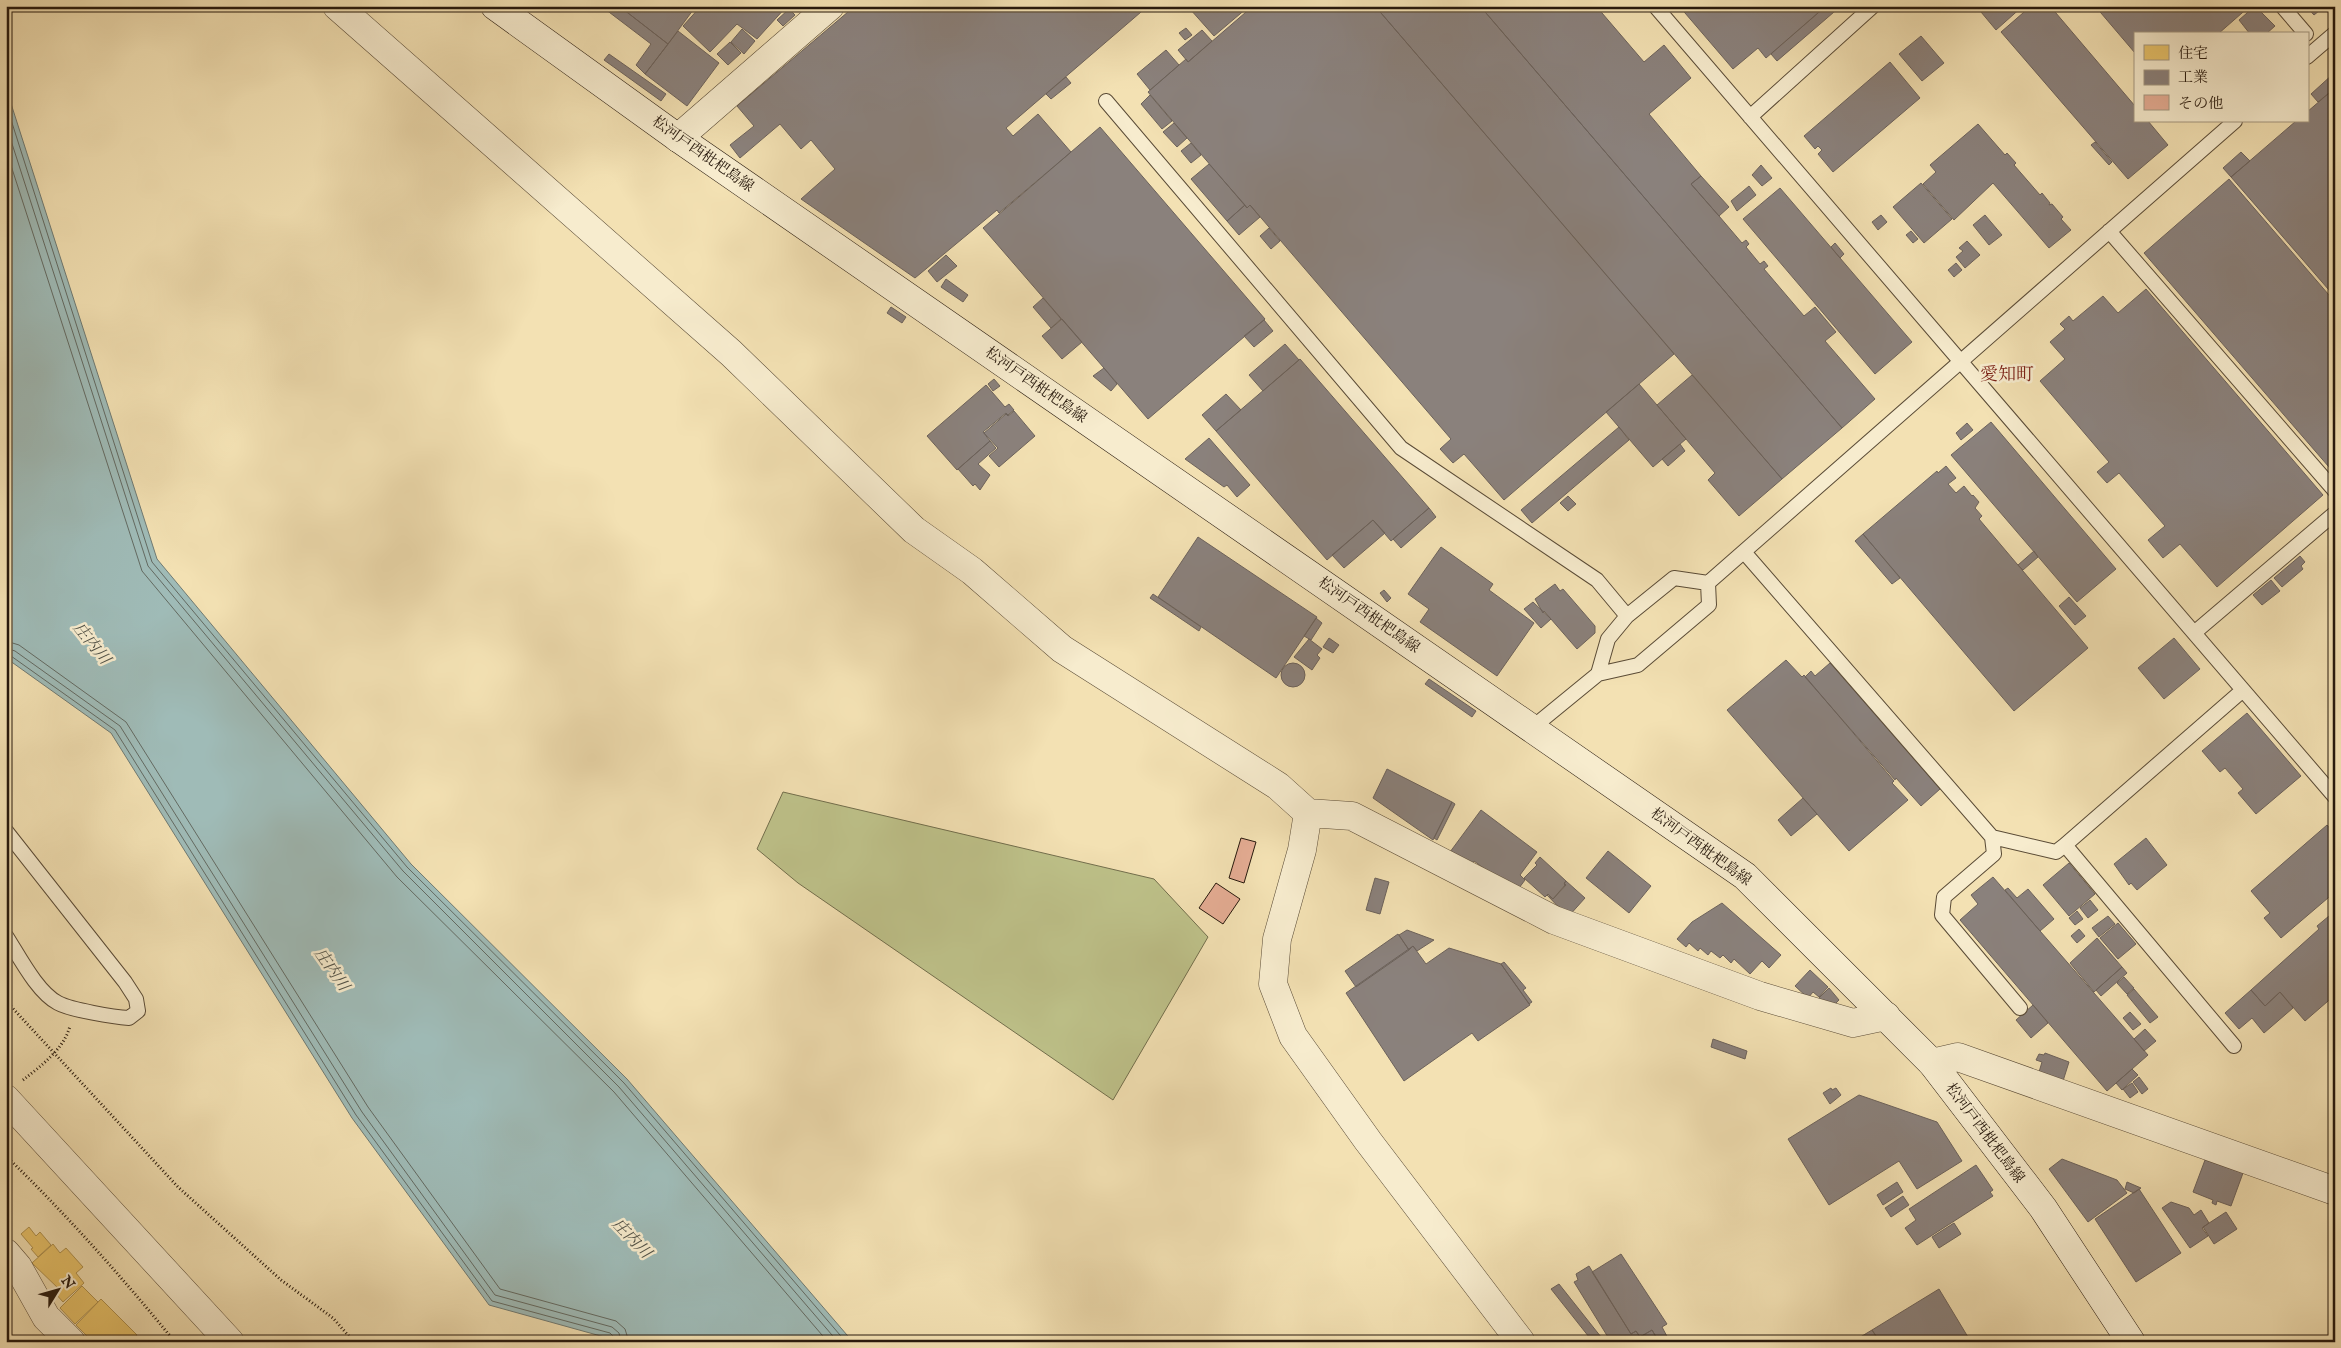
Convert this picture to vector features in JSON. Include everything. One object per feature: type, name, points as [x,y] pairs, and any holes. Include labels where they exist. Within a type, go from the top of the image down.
[{"type":"street","points":[[337,6],[731,353],[914,530],[972,571],[1062,649],[1278,786],[1308,813],[1352,816],[1554,920],[1760,996],[1853,1023],[1886,1016]]},
{"type":"street","name":"松河戸西枇杷島線","points":[[495,6],[678,138],[1745,876],[1932,1063],[2043,1208],[2130,1342]]},
{"type":"street","points":[[678,138],[830,6]]},
{"type":"street","points":[[1308,813],[1302,850],[1278,939],[1272,984],[1293,1036],[1368,1142],[1521,1342]]},
{"type":"street","points":[[1932,1063],[1958,1057],[2335,1192]]},
{"type":"street","points":[[6,1099],[230,1342]]},
{"type":"street","points":[[6,1253],[18,1266],[46,1317],[71,1342]]},
{"type":"lane","points":[[1654,6],[2335,797]]},
{"type":"lane","points":[[1750,117],[1873,6]]},
{"type":"lane","points":[[2282,6],[2305,32]]},
{"type":"lane","points":[[2308,57],[2335,33]]},
{"type":"lane","points":[[2308,35],[2318,48]]},
{"type":"lane","points":[[1106,101],[1402,448],[1597,580],[1627,616]]},
{"type":"lane","points":[[1598,674],[1608,639],[1627,616],[1674,578],[1708,582],[2233,122]]},
{"type":"lane","points":[[2109,231],[2335,492]]},
{"type":"lane","points":[[2194,633],[2335,513]]},
{"type":"lane","points":[[1744,552],[1992,837],[1994,854],[1944,897],[1942,915],[2020,1008]]},
{"type":"lane","points":[[1532,728],[1598,674],[1638,665],[1709,605],[1708,582]]},
{"type":"lane","points":[[1992,837],[2056,852],[2243,690]]},
{"type":"lane","points":[[6,831],[125,982],[136,1000],[138,1011],[129,1018],[113,1017],[58,1003],[40,987],[6,936]]},
{"type":"lane","points":[[2065,845],[2234,1046]]},
{"type":"path","points":[[6,1001],[178,1187],[282,1280],[333,1318],[354,1342]]},
{"type":"path","points":[[38,1068],[54,1053],[67,1036],[74,1008]]},
{"type":"path","points":[[6,1156],[51,1199],[134,1290],[175,1342]]},
{"type":"green space","points":[[783,792],[1154,879],[1208,937],[1113,1100],[798,883],[757,849]]},
{"type":"water","name":"庄内川","points":[[6,88],[157,559],[411,864],[627,1079],[853,1342],[611,1342],[608,1338],[489,1305],[352,1118],[111,733],[6,658]]},
{"type":"building: 住宅","points":[[29,1227],[36,1236],[40,1232],[51,1245],[38,1257],[21,1234]]},
{"type":"building: 住宅","points":[[53,1244],[60,1253],[66,1248],[83,1267],[76,1273],[84,1283],[63,1302],[55,1293],[60,1290],[32,1263]]},
{"type":"building: 住宅","points":[[82,1286],[98,1302],[75,1324],[60,1308]]},
{"type":"building: 住宅","points":[[101,1299],[137,1335],[131,1342],[93,1342],[76,1325]]},
{"type":"building: 工業","points":[[601,6],[619,6],[668,44],[645,74],[636,65],[651,44]]},
{"type":"building: 工業","points":[[619,6],[696,6],[668,44]]},
{"type":"building: 工業","points":[[701,6],[787,6],[757,39],[737,24],[710,52],[683,26]]},
{"type":"building: 工業","points":[[855,6],[1148,6],[1006,128],[1013,136],[1038,114],[1071,152],[999,213],[997,210],[915,278],[801,199],[835,169],[811,140],[801,149],[780,124],[740,158],[730,145],[754,126],[737,106]]},
{"type":"building: 工業","points":[[1193,6],[1245,6],[1247,8],[1214,36],[1190,9]]},
{"type":"building: 工業","points":[[1253,6],[1375,6],[1674,354],[1504,500],[1464,454],[1453,463],[1440,449],[1451,439],[1250,205],[1247,208],[1148,92],[1186,59],[1188,62]]},
{"type":"building: 工業","points":[[1375,6],[1480,6],[1842,428],[1782,479]]},
{"type":"building: 工業","points":[[1480,6],[1596,6],[1644,62],[1664,45],[1691,78],[1649,114],[1701,176],[1691,184],[1742,243],[1746,240],[1749,244],[1746,247],[1760,264],[1764,261],[1768,266],[1764,269],[1804,316],[1815,307],[1836,332],[1825,341],[1875,399],[1842,428]]},
{"type":"building: 工業","points":[[1679,6],[1826,6],[1766,58],[1758,48],[1733,69]]},
{"type":"building: 工業","points":[[1826,6],[1841,6],[1777,61],[1771,54]]},
{"type":"building: 工業","points":[[1976,6],[2023,6],[1996,30]]},
{"type":"building: 工業","points":[[2031,6],[2050,6],[2134,105],[2134,122],[2149,122],[2168,145],[2128,179],[2001,32]]},
{"type":"building: 工業","points":[[2095,6],[2250,6],[2220,32],[2134,32],[2134,52]]},
{"type":"building: 工業","points":[[2255,6],[2275,26],[2268,32],[2248,32],[2239,20]]},
{"type":"building: 工業","points":[[2306,6],[2325,6],[2314,15]]},
{"type":"building: 工業","points":[[789,9],[795,15],[783,26],[777,20]]},
{"type":"building: 工業","points":[[1186,28],[1192,35],[1185,40],[1179,33]]},
{"type":"building: 工業","points":[[742,29],[755,41],[744,54],[731,42]]},
{"type":"building: 工業","points":[[1202,30],[1212,41],[1188,62],[1178,50]]},
{"type":"building: 工業","points":[[678,31],[719,63],[687,106],[645,74]]},
{"type":"building: 工業","points":[[1921,36],[1944,63],[1922,81],[1899,54]]},
{"type":"building: 工業","points":[[730,42],[741,53],[728,65],[717,54]]},
{"type":"building: 工業","points":[[1166,50],[1179,65],[1150,90],[1137,74]]},
{"type":"building: 工業","points":[[609,54],[666,94],[661,101],[604,60]]},
{"type":"building: 工業","points":[[1890,62],[1920,98],[1833,172],[1818,154],[1822,150],[1818,146],[1815,149],[1804,136]]},
{"type":"building: 工業","points":[[2333,74],[2335,88],[2318,102],[2311,94]]},
{"type":"building: 工業","points":[[1066,77],[1071,83],[1051,99],[1046,94]]},
{"type":"building: 工業","points":[[2335,88],[2335,297],[2231,177],[2295,122],[2308,122],[2308,111]]},
{"type":"building: 工業","points":[[1150,95],[1172,121],[1162,129],[1141,104]]},
{"type":"building: 工業","points":[[1174,123],[1187,138],[1177,147],[1163,132]]},
{"type":"building: 工業","points":[[1978,124],[2005,155],[2007,153],[2016,163],[2014,165],[2040,195],[2042,193],[2050,203],[2049,205],[2052,204],[2063,217],[2061,219],[2071,230],[2049,248],[1993,183],[1954,220],[1923,184],[1936,172],[1930,165]]},
{"type":"building: 工業","points":[[1100,127],[1265,319],[1148,419],[983,228]]},
{"type":"building: 工業","points":[[2095,142],[2112,162],[2109,165],[2091,145]]},
{"type":"building: 工業","points":[[1191,143],[1201,155],[1191,163],[1181,151]]},
{"type":"building: 工業","points":[[2241,152],[2250,161],[2231,177],[2223,168]]},
{"type":"building: 工業","points":[[1209,164],[1245,205],[1227,221],[1191,179]]},
{"type":"building: 工業","points":[[1761,165],[1772,178],[1762,186],[1752,175]]},
{"type":"building: 工業","points":[[1701,176],[1729,207],[1719,216],[1691,184]]},
{"type":"building: 工業","points":[[2229,179],[2335,302],[2335,474],[2144,253]]},
{"type":"building: 工業","points":[[1921,183],[1952,219],[1924,243],[1893,207]]},
{"type":"building: 工業","points":[[1749,186],[1756,195],[1737,211],[1731,201]]},
{"type":"building: 工業","points":[[1780,188],[1912,342],[1875,374],[1743,219]]},
{"type":"building: 工業","points":[[1245,205],[1247,208],[1250,205],[1260,217],[1239,235],[1227,221]]},
{"type":"building: 工業","points":[[1881,215],[1887,222],[1878,230],[1872,222]]},
{"type":"building: 工業","points":[[1985,215],[2002,235],[1989,245],[1973,225]]},
{"type":"building: 工業","points":[[1269,228],[1280,241],[1271,249],[1260,236]]},
{"type":"building: 工業","points":[[1911,231],[1918,239],[1913,243],[1906,235]]},
{"type":"building: 工業","points":[[1967,241],[1980,255],[1965,268],[1956,257],[1963,251],[1959,248]]},
{"type":"building: 工業","points":[[1835,243],[1844,254],[1840,258],[1831,247]]},
{"type":"building: 工業","points":[[946,255],[957,266],[937,282],[928,271]]},
{"type":"building: 工業","points":[[1956,263],[1962,270],[1954,277],[1948,270]]},
{"type":"building: 工業","points":[[946,279],[968,295],[963,302],[941,287]]},
{"type":"building: 工業","points":[[2146,289],[2323,495],[2217,587],[2180,544],[2163,558],[2148,540],[2165,526],[2119,473],[2107,483],[2097,472],[2109,462],[2040,381],[2065,359],[2050,342],[2065,329],[2060,324],[2069,316],[2073,321],[2103,296],[2118,313]]},
{"type":"building: 工業","points":[[1043,298],[1061,319],[1051,328],[1033,307]]},
{"type":"building: 工業","points":[[891,307],[906,317],[902,323],[887,313]]},
{"type":"building: 工業","points":[[1062,319],[1082,342],[1062,359],[1042,336]]},
{"type":"building: 工業","points":[[1264,320],[1273,331],[1254,347],[1244,336]]},
{"type":"building: 工業","points":[[1285,344],[1299,360],[1263,391],[1249,375]]},
{"type":"building: 工業","points":[[1300,359],[1429,508],[1391,541],[1373,520],[1327,560],[1216,431]]},
{"type":"building: 工業","points":[[1104,368],[1117,384],[1111,391],[1093,376]]},
{"type":"building: 工業","points":[[1692,375],[1782,479],[1739,516],[1708,480],[1715,473],[1657,405]]},
{"type":"building: 工業","points":[[994,379],[1000,386],[993,391],[988,384]]},
{"type":"building: 工業","points":[[1639,384],[1686,439],[1653,467],[1606,412]]},
{"type":"building: 工業","points":[[986,385],[1005,407],[1009,404],[1014,410],[1008,415],[1006,413],[983,432],[990,441],[957,470],[927,436]]},
{"type":"building: 工業","points":[[1226,394],[1241,410],[1216,431],[1202,415]]},
{"type":"building: 工業","points":[[1014,411],[1035,436],[999,467],[989,456],[998,448],[984,433],[1006,414],[1008,416]]},
{"type":"building: 工業","points":[[1991,422],[2116,569],[2077,602],[1951,455]]},
{"type":"building: 工業","points":[[1967,423],[1973,430],[1961,440],[1956,433]]},
{"type":"building: 工業","points":[[1619,427],[1629,440],[1532,523],[1521,510]]},
{"type":"building: 工業","points":[[1209,438],[1250,485],[1237,497],[1227,485],[1224,487],[1185,459]]},
{"type":"building: 工業","points":[[990,441],[996,448],[978,464],[990,475],[980,490],[975,484],[973,486],[958,469]]},
{"type":"building: 工業","points":[[1680,444],[1685,451],[1668,466],[1662,459]]},
{"type":"building: 工業","points":[[1946,466],[1956,478],[1948,484],[1956,493],[1964,486],[1979,502],[1975,508],[1982,516],[1979,519],[2088,648],[2014,711],[1863,534],[1937,471],[1938,473]]},
{"type":"building: 工業","points":[[1568,496],[1576,504],[1568,511],[1560,503]]},
{"type":"building: 工業","points":[[1429,508],[1436,517],[1401,548],[1393,539]]},
{"type":"building: 工業","points":[[1373,520],[1385,533],[1344,568],[1332,555]]},
{"type":"building: 工業","points":[[1863,534],[1900,578],[1892,584],[1855,541]]},
{"type":"building: 工業","points":[[1198,537],[1317,617],[1276,678],[1158,597]]},
{"type":"building: 工業","points":[[1441,547],[1493,584],[1489,590],[1534,623],[1497,676],[1420,622],[1429,609],[1408,594]]},
{"type":"building: 工業","points":[[2034,551],[2038,557],[2023,570],[2018,565]]},
{"type":"building: 工業","points":[[2300,556],[2305,562],[2301,566],[2303,569],[2282,587],[2274,578]]},
{"type":"building: 工業","points":[[2271,580],[2280,591],[2262,605],[2253,595]]},
{"type":"building: 工業","points":[[1555,584],[1560,591],[1563,589],[1595,626],[1595,633],[1577,649],[1544,611],[1543,613],[1535,599]]},
{"type":"building: 工業","points":[[1384,590],[1391,598],[1387,602],[1380,593]]},
{"type":"building: 工業","points":[[1153,594],[1201,627],[1199,631],[1150,598]]},
{"type":"building: 工業","points":[[2069,597],[2086,616],[2075,625],[2059,606]]},
{"type":"building: 工業","points":[[1533,602],[1551,619],[1541,628],[1524,609]]},
{"type":"building: 工業","points":[[1316,618],[1322,623],[1311,640],[1304,636]]},
{"type":"building: 工業","points":[[1329,638],[1339,645],[1333,653],[1323,647]]},
{"type":"building: 工業","points":[[2174,638],[2200,669],[2164,699],[2138,668]]},
{"type":"building: 工業","points":[[1309,639],[1322,649],[1317,655],[1320,658],[1312,670],[1294,657]]},
{"type":"building: 工業","points":[[1786,660],[1802,677],[1804,675],[1908,800],[1849,851],[1727,710]]},
{"type":"building: 工業","points":[[1293,663],[1301,667],[1305,675],[1301,683],[1293,687],[1285,683],[1281,675],[1285,667]]},
{"type":"building: 工業","points":[[1830,663],[1940,789],[1921,806],[1896,778],[1895,780],[1805,677],[1811,671],[1815,676]]},
{"type":"building: 工業","points":[[1429,679],[1476,711],[1472,717],[1425,684]]},
{"type":"building: 工業","points":[[2247,713],[2301,776],[2256,814],[2238,793],[2243,789],[2225,768],[2220,772],[2202,751]]},
{"type":"building: 工業","points":[[1387,769],[1452,802],[1433,840],[1373,798]]},
{"type":"building: 工業","points":[[1803,798],[1817,814],[1791,836],[1778,820]]},
{"type":"building: 工業","points":[[1452,802],[1455,804],[1437,840],[1434,838]]},
{"type":"building: 工業","points":[[1481,810],[1537,852],[1520,875],[1525,880],[1516,892],[1474,861],[1470,867],[1450,852]]},
{"type":"building: 工業","points":[[2327,825],[2335,834],[2335,892],[2281,938],[2264,918],[2270,913],[2251,891]]},
{"type":"building: 工業","points":[[2146,838],[2167,865],[2137,890],[2131,883],[2129,885],[2114,864]]},
{"type":"building: 工業","points":[[1608,851],[1651,886],[1629,913],[1586,878]]},
{"type":"building: 工業","points":[[1540,857],[1566,881],[1565,885],[1553,899],[1548,894],[1545,897],[1524,878],[1537,865],[1535,863]]},
{"type":"building: 工業","points":[[2069,863],[2095,894],[2069,916],[2043,885]]},
{"type":"building: 工業","points":[[1993,877],[2148,1055],[2107,1091],[1960,920],[1978,904],[1971,895]]},
{"type":"building: 工業","points":[[1375,878],[1389,882],[1380,914],[1366,910]]},
{"type":"building: 工業","points":[[1566,881],[1585,898],[1568,917],[1547,895],[1553,899],[1566,885],[1564,883]]},
{"type":"building: 工業","points":[[2008,888],[2017,898],[2028,889],[2054,919],[2040,931],[2005,890]]},
{"type":"building: 工業","points":[[2090,900],[2098,910],[2088,918],[2080,908]]},
{"type":"building: 工業","points":[[1722,903],[1781,955],[1769,968],[1762,961],[1750,974],[1734,959],[1731,963],[1723,955],[1720,958],[1711,951],[1708,955],[1700,948],[1698,951],[1689,943],[1686,947],[1677,939],[1692,922]]},
{"type":"building: 工業","points":[[2077,911],[2083,919],[2075,925],[2069,918]]},
{"type":"building: 工業","points":[[2335,911],[2335,995],[2305,1021],[2280,992],[2265,1006],[2251,990],[2319,929],[2317,926]]},
{"type":"building: 工業","points":[[2108,916],[2115,924],[2099,937],[2092,928]]},
{"type":"building: 工業","points":[[2118,923],[2136,944],[2118,959],[2100,938]]},
{"type":"building: 工業","points":[[2079,929],[2085,936],[2077,943],[2071,936]]},
{"type":"building: 工業","points":[[1407,930],[1434,940],[1417,951],[1413,946],[1409,950],[1399,935]]},
{"type":"building: 工業","points":[[1398,934],[1409,950],[1356,987],[1345,971]]},
{"type":"building: 工業","points":[[2097,938],[2122,967],[2094,992],[2070,963]]},
{"type":"building: 工業","points":[[1413,946],[1426,964],[1449,948],[1501,964],[1530,1005],[1478,1041],[1472,1033],[1404,1081],[1346,993]]},
{"type":"building: 工業","points":[[1504,962],[1526,988],[1523,990],[1532,1002],[1529,1004],[1501,964]]},
{"type":"building: 工業","points":[[2122,967],[2127,973],[2101,996],[2096,990]]},
{"type":"building: 工業","points":[[1810,970],[1828,987],[1819,997],[1813,992],[1808,998],[1795,986]]},
{"type":"building: 工業","points":[[2124,977],[2134,988],[2127,994],[2117,983]]},
{"type":"building: 工業","points":[[1829,988],[1839,1000],[1830,1009],[1819,998]]},
{"type":"building: 工業","points":[[2134,989],[2158,1017],[2150,1023],[2127,995]]},
{"type":"building: 工業","points":[[2251,990],[2265,1006],[2280,992],[2293,1008],[2264,1033],[2252,1018],[2239,1029],[2225,1013]]},
{"type":"building: 工業","points":[[2033,1005],[2048,1023],[2031,1038],[2016,1020]]},
{"type":"building: 工業","points":[[2130,1012],[2141,1024],[2133,1030],[2123,1018]]},
{"type":"building: 工業","points":[[2145,1029],[2156,1041],[2144,1051],[2134,1039]]},
{"type":"building: 工業","points":[[1713,1039],[1747,1051],[1745,1059],[1711,1047]]},
{"type":"building: 工業","points":[[2045,1053],[2069,1062],[2063,1081],[2039,1072],[2042,1062],[2036,1060],[2039,1054],[2044,1055]]},
{"type":"building: 工業","points":[[2132,1069],[2138,1075],[2122,1090],[2116,1083]]},
{"type":"building: 工業","points":[[2139,1077],[2148,1089],[2142,1094],[2133,1082]]},
{"type":"building: 工業","points":[[2132,1083],[2138,1092],[2130,1098],[2123,1089]]},
{"type":"building: 工業","points":[[1831,1088],[1832,1090],[1836,1088],[1841,1095],[1830,1104],[1823,1093]]},
{"type":"building: 工業","points":[[1859,1095],[1937,1122],[1962,1161],[1917,1189],[1899,1161],[1829,1205],[1788,1139]]},
{"type":"building: 工業","points":[[2062,1159],[2117,1180],[2127,1193],[2088,1222],[2049,1169]]},
{"type":"building: 工業","points":[[2205,1160],[2243,1173],[2231,1206],[2217,1201],[2216,1205],[2212,1203],[2213,1200],[2193,1192]]},
{"type":"building: 工業","points":[[1976,1165],[1993,1190],[1990,1192],[1993,1196],[1917,1245],[1905,1228],[1916,1220],[1909,1209]]},
{"type":"building: 工業","points":[[1897,1182],[1903,1192],[1883,1205],[1877,1195]]},
{"type":"building: 工業","points":[[2127,1182],[2141,1188],[2134,1193],[2125,1189]]},
{"type":"building: 工業","points":[[2139,1189],[2181,1253],[2136,1282],[2095,1219]]},
{"type":"building: 工業","points":[[1903,1196],[1909,1205],[1891,1217],[1885,1208]]},
{"type":"building: 工業","points":[[2171,1202],[2189,1208],[2194,1215],[2201,1210],[2209,1223],[2202,1228],[2208,1236],[2190,1248],[2162,1208]]},
{"type":"building: 工業","points":[[2226,1212],[2237,1229],[2214,1244],[2203,1227]]},
{"type":"building: 工業","points":[[1954,1223],[1961,1234],[1939,1248],[1932,1237]]},
{"type":"building: 工業","points":[[1621,1254],[1667,1324],[1662,1327],[1670,1342],[1659,1342],[1652,1330],[1640,1337],[1636,1331],[1631,1334],[1592,1272]]},
{"type":"building: 工業","points":[[1589,1266],[1631,1334],[1636,1331],[1640,1337],[1652,1330],[1659,1342],[1611,1342],[1574,1282],[1578,1280],[1576,1274]]},
{"type":"building: 工業","points":[[1559,1284],[1605,1342],[1593,1342],[1551,1289]]},
{"type":"building: 工業","points":[[1939,1289],[1971,1342],[1880,1342],[1872,1330]]},
{"type":"building: 工業","points":[[1872,1330],[1880,1342],[1852,1342]]},
{"type":"building: その他","points":[[1241,838],[1256,842],[1244,883],[1229,878]]},
{"type":"building: その他","points":[[1216,883],[1240,899],[1223,924],[1199,908]]},
{"type":"district","name":"愛知町","points":[[2007,375]]}]
